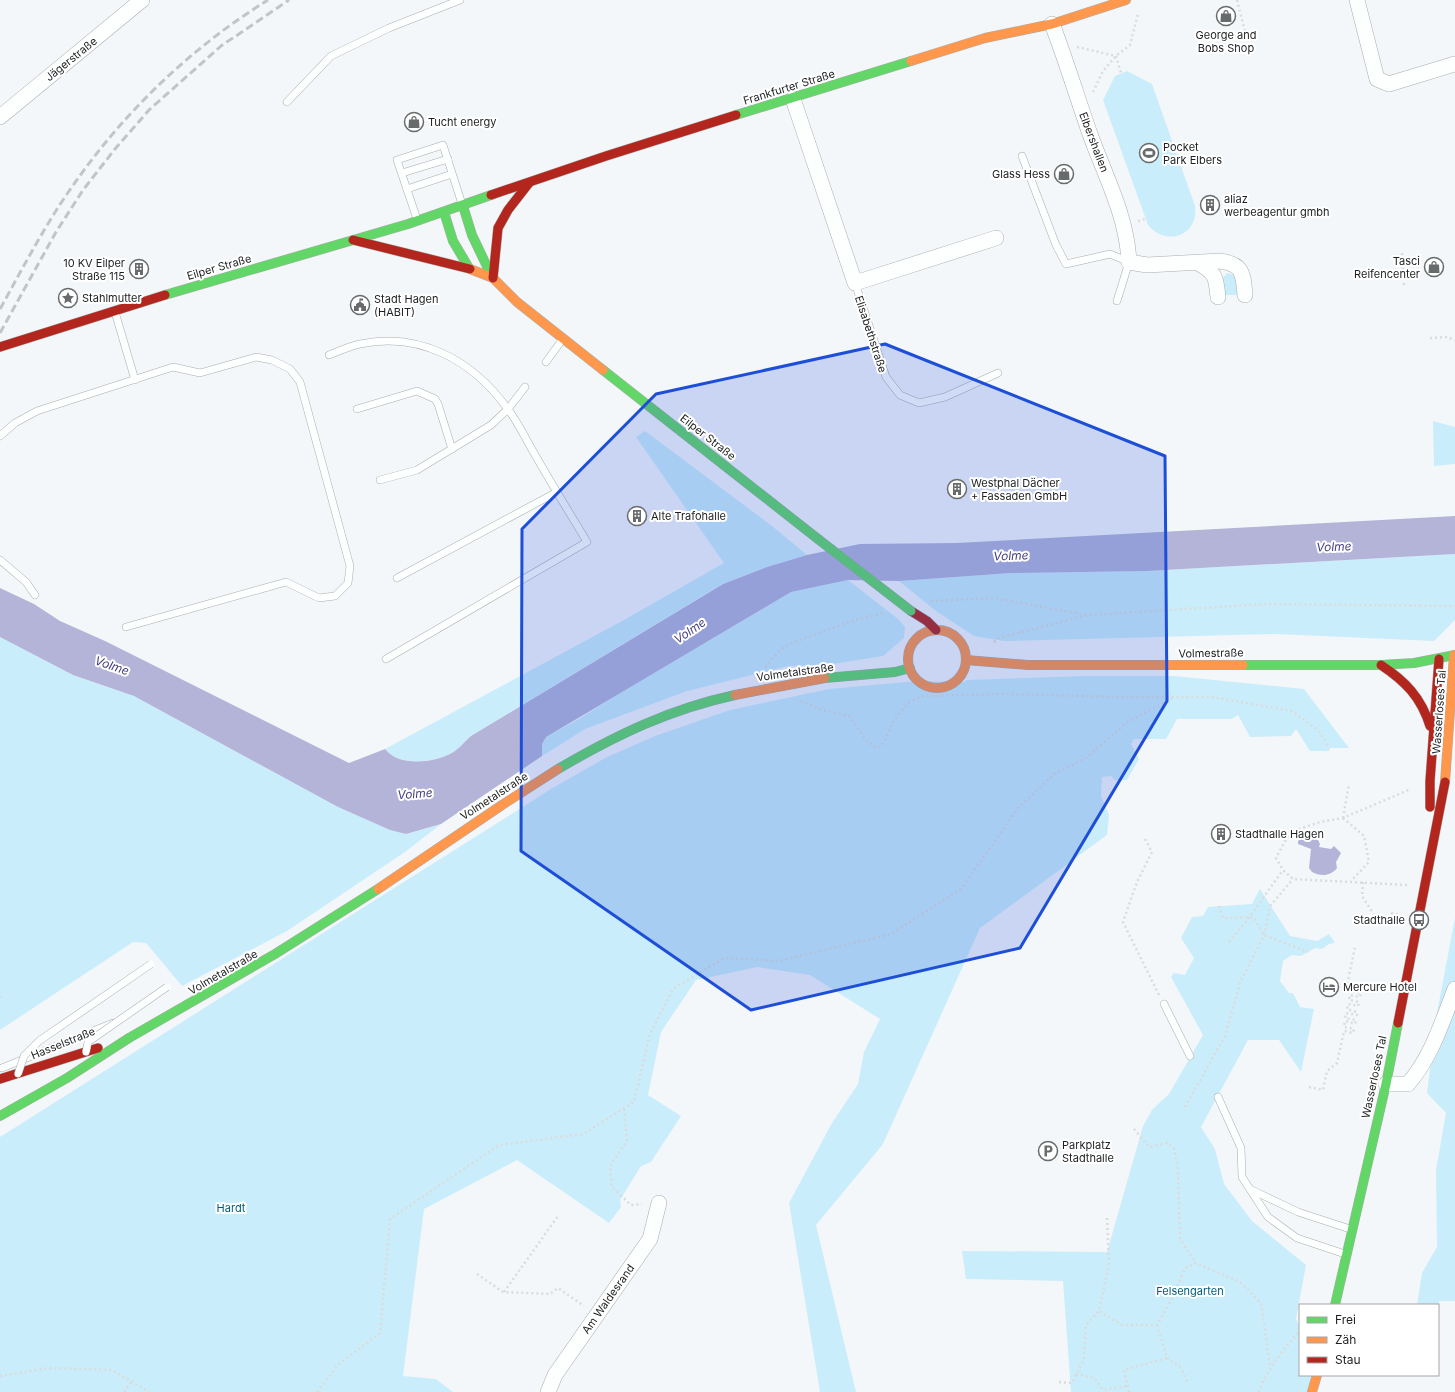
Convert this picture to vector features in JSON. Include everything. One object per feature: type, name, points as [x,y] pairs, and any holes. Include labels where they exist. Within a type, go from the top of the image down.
[{"type":"main road","name":"Frankfurter Straße","points":[[463,206],[606,156],[986,38],[1052,24],[1126,0]]},
{"type":"main road","points":[[492,278],[498,228],[508,210],[529,182]]},
{"type":"main road","name":"Eilper Straße","points":[[0,347],[114,310],[418,221],[463,206],[472,235],[492,278]]},
{"type":"main road","points":[[444,212],[453,241],[469,268]]},
{"type":"main road","name":"Eilper Straße","points":[[350,240],[469,268],[492,278],[517,302],[911,612],[927,621],[936,630]]},
{"type":"main road","name":"Eilper Straße","points":[[911,612],[918,629]]},
{"type":"main road","points":[[918,629],[936,630],[947,632],[956,637],[962,644],[966,660],[960,676],[952,683],[937,687],[928,686],[918,681],[910,668],[910,650],[918,629]]},
{"type":"main road","name":"Volmestraße","points":[[966,660],[1028,665],[1381,665],[1439,659],[1455,655]]},
{"type":"main road","name":"Wasserloses Tal","points":[[1334,1304],[1353,1230],[1386,1084],[1447,771],[1455,655]]},
{"type":"main road","name":"Wasserloses Tal","points":[[1431,853],[1430,781],[1439,659]]},
{"type":"main road","name":"Wasserloses Tal","points":[[1381,665],[1402,678],[1416,692],[1427,712],[1433,735]]},
{"type":"main road","name":"Volmetalstraße","points":[[0,1116],[67,1078],[129,1038],[290,946],[488,813],[583,754],[639,725],[736,693],[825,678],[895,672],[910,668]]},
{"type":"main road","name":"Wasserloses Tal","points":[[1447,771],[1455,749]]},
{"type":"main road","name":"Volmetalstraße","points":[[0,1080],[129,1038]]},
{"type":"main road","points":[[1312,1392],[1316,1376]]},
{"type":"street","name":"Jägerstraße","points":[[0,117],[142,0]]},
{"type":"street","points":[[1357,0],[1377,79],[1389,84],[1455,64]]},
{"type":"street","name":"Elbershallen","points":[[1052,24],[1083,112],[1117,201],[1128,244],[1129,262]]},
{"type":"street","name":"Elisabethstraße","points":[[793,98],[855,282],[996,238]]},
{"type":"street","points":[[1129,262],[1147,265],[1220,261],[1230,262],[1239,268],[1243,276],[1245,295]]},
{"type":"street","points":[[1198,263],[1216,276],[1218,297]]},
{"type":"street","points":[[1386,1084],[1408,1084],[1420,1070],[1431,1050],[1455,988]]},
{"type":"street","name":"Am Waldesrand","points":[[548,1392],[555,1375],[650,1239],[660,1203]]},
{"type":"lane","points":[[287,102],[331,56],[389,28],[460,0]]},
{"type":"lane","points":[[418,221],[397,160],[443,145],[463,206]]},
{"type":"lane","points":[[1022,156],[1056,245],[1066,264],[1110,254],[1129,262]]},
{"type":"lane","points":[[402,173],[448,159]]},
{"type":"lane","points":[[407,189],[452,174]]},
{"type":"lane","name":"Elbershallen","points":[[1117,301],[1129,262]]},
{"type":"lane","name":"Elisabethstraße","points":[[855,282],[886,377],[900,395],[919,403],[945,397],[998,373]]},
{"type":"lane","points":[[114,310],[135,380]]},
{"type":"lane","points":[[546,362],[564,338]]},
{"type":"lane","points":[[329,355],[360,344],[387,341],[415,344],[441,351],[464,365],[488,385],[508,409],[587,542],[386,659]]},
{"type":"lane","points":[[0,436],[15,423],[37,411],[173,367],[200,373],[256,357],[272,360],[290,369],[300,382],[350,566],[348,583],[336,596],[319,598],[286,582],[126,627]]},
{"type":"lane","points":[[380,480],[418,470],[491,425],[508,409],[525,387]]},
{"type":"lane","points":[[357,409],[418,391],[435,399],[438,404],[452,449]]},
{"type":"lane","points":[[397,578],[557,492]]},
{"type":"lane","points":[[0,560],[26,582],[36,595]]},
{"type":"lane","points":[[18,1074],[24,1056],[39,1041],[151,964]]},
{"type":"lane","points":[[86,1052],[88,1042],[167,987]]},
{"type":"lane","points":[[1164,1004],[1190,1056]]},
{"type":"lane","name":"Hasselstraße","points":[[0,1068],[126,1018]]},
{"type":"lane","points":[[1218,1097],[1241,1148],[1242,1176],[1268,1217],[1297,1238],[1346,1255]]},
{"type":"lane","points":[[1252,1190],[1298,1212],[1353,1230]]},
{"type":"path","points":[[1237,0],[1248,43]]},
{"type":"path","points":[[1083,112],[1103,71],[1116,56],[1130,45],[1139,8]]},
{"type":"path","points":[[1059,43],[1116,56]]},
{"type":"path","points":[[1116,56],[1121,73]]},
{"type":"path","points":[[1402,252],[1404,287]]},
{"type":"path","points":[[1430,338],[1447,337],[1455,340]]},
{"type":"path","points":[[994,643],[999,638],[1087,616],[1267,604],[1455,606]]},
{"type":"path","points":[[804,704],[849,716],[867,741],[876,748],[882,746],[894,720],[909,702],[922,696],[1005,694],[1212,697],[1292,711],[1318,730],[1330,748]]},
{"type":"path","points":[[317,1392],[339,1364],[380,1332],[390,1219],[499,1145],[583,1134],[634,1102],[650,1034],[673,989],[724,958],[779,961],[891,934],[961,889],[1019,807],[1054,774],[1086,758],[1126,723],[1174,697]]},
{"type":"path","points":[[1424,888],[1397,884],[1293,880],[1283,870],[1276,858],[1290,832],[1320,822],[1342,818],[1430,781]]},
{"type":"path","points":[[1342,818],[1350,784]]},
{"type":"path","points":[[1342,818],[1364,836],[1369,862],[1351,882]]},
{"type":"path","points":[[1145,839],[1152,852],[1137,882],[1123,922],[1164,1004]]},
{"type":"path","points":[[1229,942],[1248,919],[1283,870]]},
{"type":"path","points":[[1185,1107],[1224,1036],[1240,983],[1264,935],[1270,906],[1293,880]]},
{"type":"path","points":[[1363,882],[1362,896],[1376,918],[1371,924]]},
{"type":"path","points":[[1219,906],[1223,918],[1253,917],[1264,935],[1308,952]]},
{"type":"path","points":[[1309,1087],[1324,1090],[1327,1071],[1337,1063],[1344,1031],[1353,1032],[1354,1029],[1344,1027],[1345,1022],[1355,1024],[1356,1020],[1345,1018],[1346,1013],[1357,1015],[1358,1012],[1347,1009],[1348,1004],[1358,1006],[1359,1002],[1349,1000],[1350,995],[1360,997],[1361,993],[1346,990],[1355,947]]},
{"type":"path","points":[[624,1109],[628,1141],[610,1166],[612,1187],[631,1205],[660,1203]]},
{"type":"path","points":[[1134,1129],[1149,1147],[1167,1143],[1174,1148],[1178,1171],[1180,1239],[1196,1262],[1240,1282],[1261,1303],[1270,1367]]},
{"type":"path","points":[[503,1292],[558,1216]]},
{"type":"path","points":[[1060,1382],[1072,1383],[1084,1358],[1086,1325],[1099,1311],[1109,1265],[1107,1218]]},
{"type":"path","points":[[1188,1384],[1181,1368],[1167,1358],[1157,1325],[1173,1297],[1186,1268],[1196,1262]]},
{"type":"path","points":[[477,1274],[503,1292],[550,1294],[558,1288],[597,1314]]},
{"type":"path","points":[[1099,1311],[1122,1325],[1157,1325]]},
{"type":"path","points":[[1258,1392],[1270,1367],[1281,1350],[1299,1332]]},
{"type":"path","points":[[1129,1392],[1124,1370],[1167,1358]]},
{"type":"path","points":[[0,1376],[48,1368],[112,1370],[132,1380],[149,1392]]},
{"type":"path","points":[[1076,1374],[1094,1378],[1104,1390],[1127,1386]]},
{"type":"path","points":[[124,1392],[132,1380]]},
{"type":"highlighted area","points":[[885,344],[1165,456],[1167,701],[1020,948],[751,1010],[521,851],[522,529],[656,394]]},
{"type":"green space","name":"Pocket Park Elbers","points":[[1127,71],[1152,84],[1195,206],[1195,216],[1192,225],[1187,231],[1180,235],[1172,237],[1164,236],[1155,232],[1148,225],[1103,100],[1115,76]]},
{"type":"green space","points":[[1227,273],[1235,275],[1237,278],[1238,295],[1224,295],[1222,279]]},
{"type":"green space","points":[[1433,421],[1455,427],[1455,464],[1434,466]]},
{"type":"green space","points":[[645,431],[772,526],[807,555],[767,567],[722,584],[471,736],[452,753],[436,759],[417,762],[399,759],[391,755],[385,749],[624,620],[724,563],[636,437]]},
{"type":"green space","points":[[1455,554],[1455,620],[1434,641],[1276,634],[1004,641],[974,636],[936,611],[899,581],[1011,573],[1147,571]]},
{"type":"green space","points":[[848,580],[898,619],[905,627],[904,638],[883,656],[826,665],[788,666],[687,691],[585,729],[542,756],[542,744],[546,737],[579,719],[620,693],[791,592]]},
{"type":"green space","points":[[0,637],[73,675],[134,696],[338,807],[390,830],[406,834],[441,824],[405,852],[287,931],[182,986],[146,943],[133,942],[0,1030]]},
{"type":"green space","name":"Hardt","points":[[1085,676],[1174,676],[1304,689],[1349,748],[1330,748],[1329,751],[1310,751],[1296,729],[1291,736],[1250,737],[1238,715],[1232,719],[1177,719],[1166,739],[1134,739],[1131,744],[1139,759],[1127,780],[1115,780],[1111,776],[1102,777],[1101,796],[1109,815],[1107,835],[980,928],[883,1144],[816,1225],[856,1392],[820,1392],[789,1203],[832,1123],[858,1084],[864,1052],[880,1019],[810,975],[757,967],[696,980],[661,1032],[648,1095],[681,1116],[651,1162],[641,1166],[620,1200],[621,1207],[609,1223],[517,1160],[424,1209],[403,1376],[436,1379],[453,1392],[0,1392],[0,1137],[551,789],[607,757],[655,736],[730,710],[829,689],[918,681],[964,682],[967,680]]},
{"type":"green space","name":"Felsengarten","points":[[1260,889],[1290,936],[1317,941],[1329,934],[1335,943],[1329,944],[1322,949],[1315,948],[1301,956],[1292,955],[1283,961],[1280,981],[1289,993],[1293,993],[1300,1007],[1314,1009],[1301,1072],[1279,1040],[1248,1040],[1201,1127],[1215,1149],[1224,1184],[1252,1221],[1306,1265],[1296,1319],[1299,1325],[1299,1376],[1317,1376],[1312,1392],[1071,1392],[1063,1281],[966,1279],[962,1251],[1107,1252],[1143,1126],[1152,1110],[1169,1094],[1203,1035],[1171,977],[1174,973],[1185,975],[1194,958],[1181,938],[1192,917],[1203,916],[1208,907],[1252,904]]},
{"type":"green space","points":[[1455,918],[1455,1301],[1439,1301],[1439,1304],[1417,1304],[1422,1273],[1437,1247],[1436,1170],[1446,1113],[1427,1093],[1437,1013]]},
{"type":"water","name":"Volme","points":[[1455,516],[1455,554],[1147,571],[1011,573],[899,581],[848,580],[791,592],[546,737],[542,744],[542,756],[441,824],[406,834],[390,830],[338,807],[134,696],[73,675],[0,637],[0,588],[34,604],[60,621],[105,641],[349,763],[385,749],[391,755],[399,759],[417,762],[435,759],[452,753],[471,736],[723,584],[767,567],[807,555],[860,544],[957,543]]},
{"type":"water","points":[[1310,837],[1318,840],[1320,844],[1319,847],[1331,849],[1334,846],[1341,853],[1336,862],[1337,868],[1335,871],[1326,875],[1319,875],[1312,872],[1309,868],[1311,849],[1298,844],[1298,841],[1302,838]]},
{"type":"railway","points":[[0,309],[54,214],[74,184],[115,131],[162,82],[187,60],[213,38],[268,0]]},
{"type":"railway","points":[[0,333],[56,232],[83,190],[115,149],[149,110],[221,46],[289,0]]},
{"type":"traffic: fast","points":[[736,115],[911,61]]},
{"type":"traffic: fast","points":[[165,295],[408,224],[491,195]]},
{"type":"traffic: fast","points":[[463,206],[472,235],[492,277]]},
{"type":"traffic: fast","points":[[444,212],[453,241],[469,268]]},
{"type":"traffic: fast","points":[[603,370],[818,539]]},
{"type":"traffic: fast","points":[[818,539],[911,611]]},
{"type":"traffic: fast","points":[[1243,665],[1381,665],[1414,663],[1455,655]]},
{"type":"traffic: fast","points":[[825,678],[895,672],[910,668]]},
{"type":"traffic: fast","points":[[558,769],[622,734],[644,724],[688,708],[735,695]]},
{"type":"traffic: fast","points":[[129,1038],[275,954],[378,889]]},
{"type":"traffic: fast","points":[[1335,1304],[1386,1084],[1398,1023]]},
{"type":"traffic: fast","points":[[0,1116],[67,1078],[129,1038]]},
{"type":"traffic: slow","points":[[911,61],[985,38],[1052,24],[1126,0]]},
{"type":"traffic: slow","points":[[470,269],[493,278],[517,302],[603,370]]},
{"type":"traffic: slow","points":[[937,630],[953,635],[961,643],[966,659],[961,675],[953,683],[937,688],[921,683],[913,675],[908,659],[913,643],[921,635],[937,630]]},
{"type":"traffic: slow","points":[[1445,782],[1454,655]]},
{"type":"traffic: slow","points":[[966,660],[1028,665],[1243,665]]},
{"type":"traffic: slow","points":[[735,695],[825,678]]},
{"type":"traffic: slow","points":[[378,889],[558,769]]},
{"type":"traffic: slow","points":[[1312,1392],[1317,1376]]},
{"type":"traffic: jam","points":[[491,195],[606,156],[736,115]]},
{"type":"traffic: jam","points":[[493,278],[498,228],[508,210],[529,183]]},
{"type":"traffic: jam","points":[[353,240],[470,269]]},
{"type":"traffic: jam","points":[[0,347],[165,295]]},
{"type":"traffic: jam","points":[[911,611],[927,621],[936,630]]},
{"type":"traffic: jam","points":[[1430,807],[1430,781],[1439,659]]},
{"type":"traffic: jam","points":[[1381,665],[1398,677],[1417,698],[1430,726]]},
{"type":"traffic: jam","points":[[1398,1023],[1445,782]]},
{"type":"traffic: jam","points":[[0,1079],[98,1048]]},
{"type":"place","name":"George and Bobs Shop","points":[[1226,16]]},
{"type":"place","name":"Tucht energy","points":[[414,122]]},
{"type":"place","name":"Pocket Park Elbers","points":[[1149,153]]},
{"type":"place","name":"Glass Hess","points":[[1064,174]]},
{"type":"place","name":"aliaz werbeagentur gmbh","points":[[1210,205]]},
{"type":"place","name":"Tasci Reifencenter","points":[[1434,267]]},
{"type":"place","name":"10 KV Eilper Straße 115","points":[[139,269]]},
{"type":"place","name":"Stahlmutter","points":[[68,298]]},
{"type":"place","name":"Stadt Hagen (HABIT)","points":[[360,305]]},
{"type":"place","name":"Westphal Dächer + Fassaden GmbH","points":[[957,489]]},
{"type":"place","name":"Alte Trafohalle","points":[[637,516]]},
{"type":"place","name":"Stadthalle Hagen","points":[[1221,834]]},
{"type":"place","name":"Stadthalle","points":[[1419,920]]},
{"type":"place","name":"Mercure Hotel","points":[[1329,987]]},
{"type":"place","name":"Parkplatz Stadthalle","points":[[1048,1151]]}]
